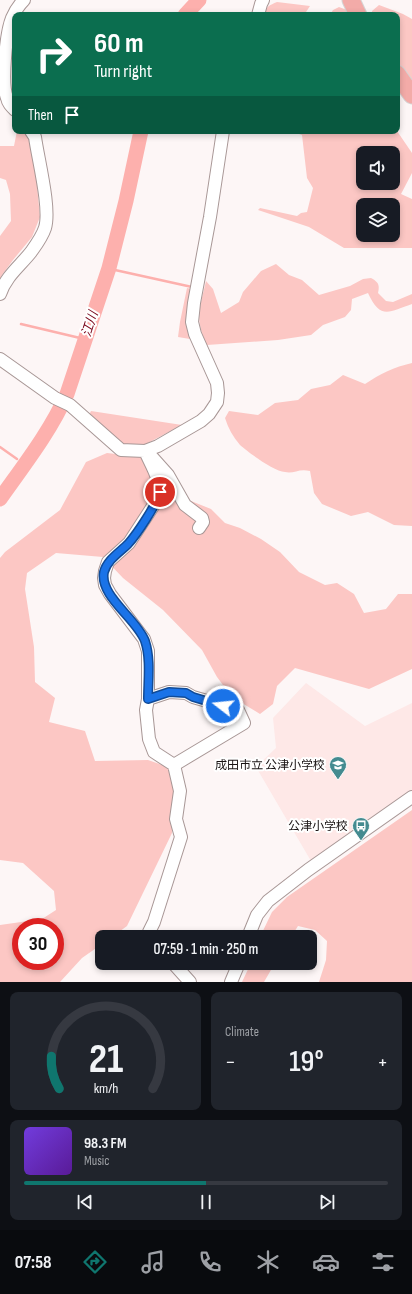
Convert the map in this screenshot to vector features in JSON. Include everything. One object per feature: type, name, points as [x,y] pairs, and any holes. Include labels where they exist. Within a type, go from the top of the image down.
[{"type":"highway","points":[[351,0],[357,12]]},
{"type":"highway","points":[[400,78],[412,95]]},
{"type":"street","points":[[15,12],[24,0]]},
{"type":"street","points":[[259,12],[260,4],[263,0]]},
{"type":"street","points":[[12,20],[7,34],[4,86],[6,97],[12,107]]},
{"type":"street","points":[[0,294],[11,273],[30,253],[43,234],[45,228],[47,217],[45,201],[32,134]]},
{"type":"street","points":[[0,359],[55,398],[64,402],[121,450],[145,452],[201,421],[209,414],[217,402],[217,383],[195,334],[192,322],[223,134]]},
{"type":"street","points":[[145,452],[153,458],[168,475],[185,505],[202,518],[203,522],[199,528]]},
{"type":"street","points":[[145,452],[158,481],[160,492],[159,497],[129,543],[108,562],[104,571],[104,578],[105,585],[110,594],[144,640],[148,651],[148,699],[146,710],[149,739],[154,752],[174,765],[180,791],[176,820],[181,837],[154,922],[150,930]]},
{"type":"street","points":[[148,699],[169,692],[186,693],[193,697],[238,710],[244,723],[174,765]]},
{"type":"street","points":[[251,930],[257,915],[268,901],[308,870],[412,797]]},
{"type":"street","points":[[179,970],[190,982]]},
{"type":"street","points":[[231,982],[236,970]]},
{"type":"shaded area","points":[[277,2],[310,6],[306,12],[263,12],[270,5]]},
{"type":"shaded area","points":[[379,5],[398,12],[372,12]]},
{"type":"shaded area","points":[[339,7],[349,12],[332,12]]},
{"type":"shaded area","points":[[400,13],[412,19],[412,87],[400,70]]},
{"type":"shaded area","points":[[16,134],[28,134],[34,154],[40,217],[32,237],[13,260],[0,280],[0,236],[11,221],[10,194],[6,180],[0,178],[0,146],[14,146]]},
{"type":"shaded area","points":[[299,134],[399,134],[412,153],[412,173],[401,194],[412,199],[412,248],[344,248],[309,227],[258,210],[260,208],[297,216],[301,213],[307,212],[313,188],[307,178],[302,135]]},
{"type":"shaded area","points":[[276,264],[289,275],[302,280],[319,295],[350,286],[363,279],[371,278],[378,284],[378,293],[386,301],[393,302],[412,294],[412,304],[386,312],[381,310],[372,302],[368,293],[352,299],[351,310],[345,317],[323,325],[311,335],[278,340],[207,345],[199,320],[200,306],[206,281],[213,289],[221,313],[239,302],[243,292],[261,271]]},
{"type":"shaded area","points":[[187,288],[192,289],[189,332],[190,339],[178,337]]},
{"type":"shaded area","points":[[412,363],[412,526],[394,525],[368,512],[351,516],[322,504],[314,493],[310,471],[280,471],[262,461],[240,445],[231,432],[225,418],[229,411],[258,415],[275,403],[298,400],[311,389],[330,385],[343,375],[365,384],[387,371]]},
{"type":"shaded area","points":[[91,411],[182,425],[142,446],[125,446],[88,417]]},
{"type":"shaded area","points":[[107,453],[151,458],[165,489],[211,509],[225,523],[240,528],[261,539],[280,552],[299,572],[325,585],[337,583],[354,594],[364,613],[386,609],[398,594],[412,594],[412,669],[369,689],[295,668],[277,686],[273,704],[260,714],[232,697],[217,677],[202,650],[163,610],[123,578],[103,557],[56,553],[27,573],[25,589],[34,647],[35,682],[55,698],[49,722],[85,731],[95,761],[148,760],[168,767],[174,791],[172,833],[127,926],[122,930],[95,930],[95,949],[82,958],[60,982],[0,982],[0,925],[12,923],[12,970],[64,970],[64,918],[44,918],[56,910],[54,891],[23,863],[0,860],[0,558],[5,552],[60,510],[86,462]]},
{"type":"shaded area","name":"成田市立 公津小学校","points":[[306,683],[365,726],[412,703],[412,793],[311,861],[256,767],[276,748],[273,718]]},
{"type":"shaded area","points":[[412,810],[412,982],[319,982],[326,960],[327,941],[317,932],[317,930],[298,926],[295,930],[263,930],[272,912],[287,897]]},
{"type":"shaded area","points":[[248,970],[271,970],[264,982],[242,982]]},
{"type":"waterway","name":"江川","points":[[188,12],[199,0]]},
{"type":"waterway","name":"江川","points":[[0,499],[45,435],[67,394],[109,268],[126,201],[140,134]]},
{"type":"waterway","points":[[115,270],[192,287]]},
{"type":"waterway","points":[[21,324],[80,338]]},
{"type":"waterway","points":[[0,447],[17,459]]},
{"type":"place","name":"成田市立 公津小学校","points":[[338,780]]},
{"type":"place","name":"公津小学校","points":[[361,841]]},
{"type":"route","points":[[160,492],[153,508],[129,543],[108,562],[104,571],[105,585],[110,594],[140,632],[144,640],[148,651],[148,699],[169,692],[186,693],[193,697],[223,706]]}]
